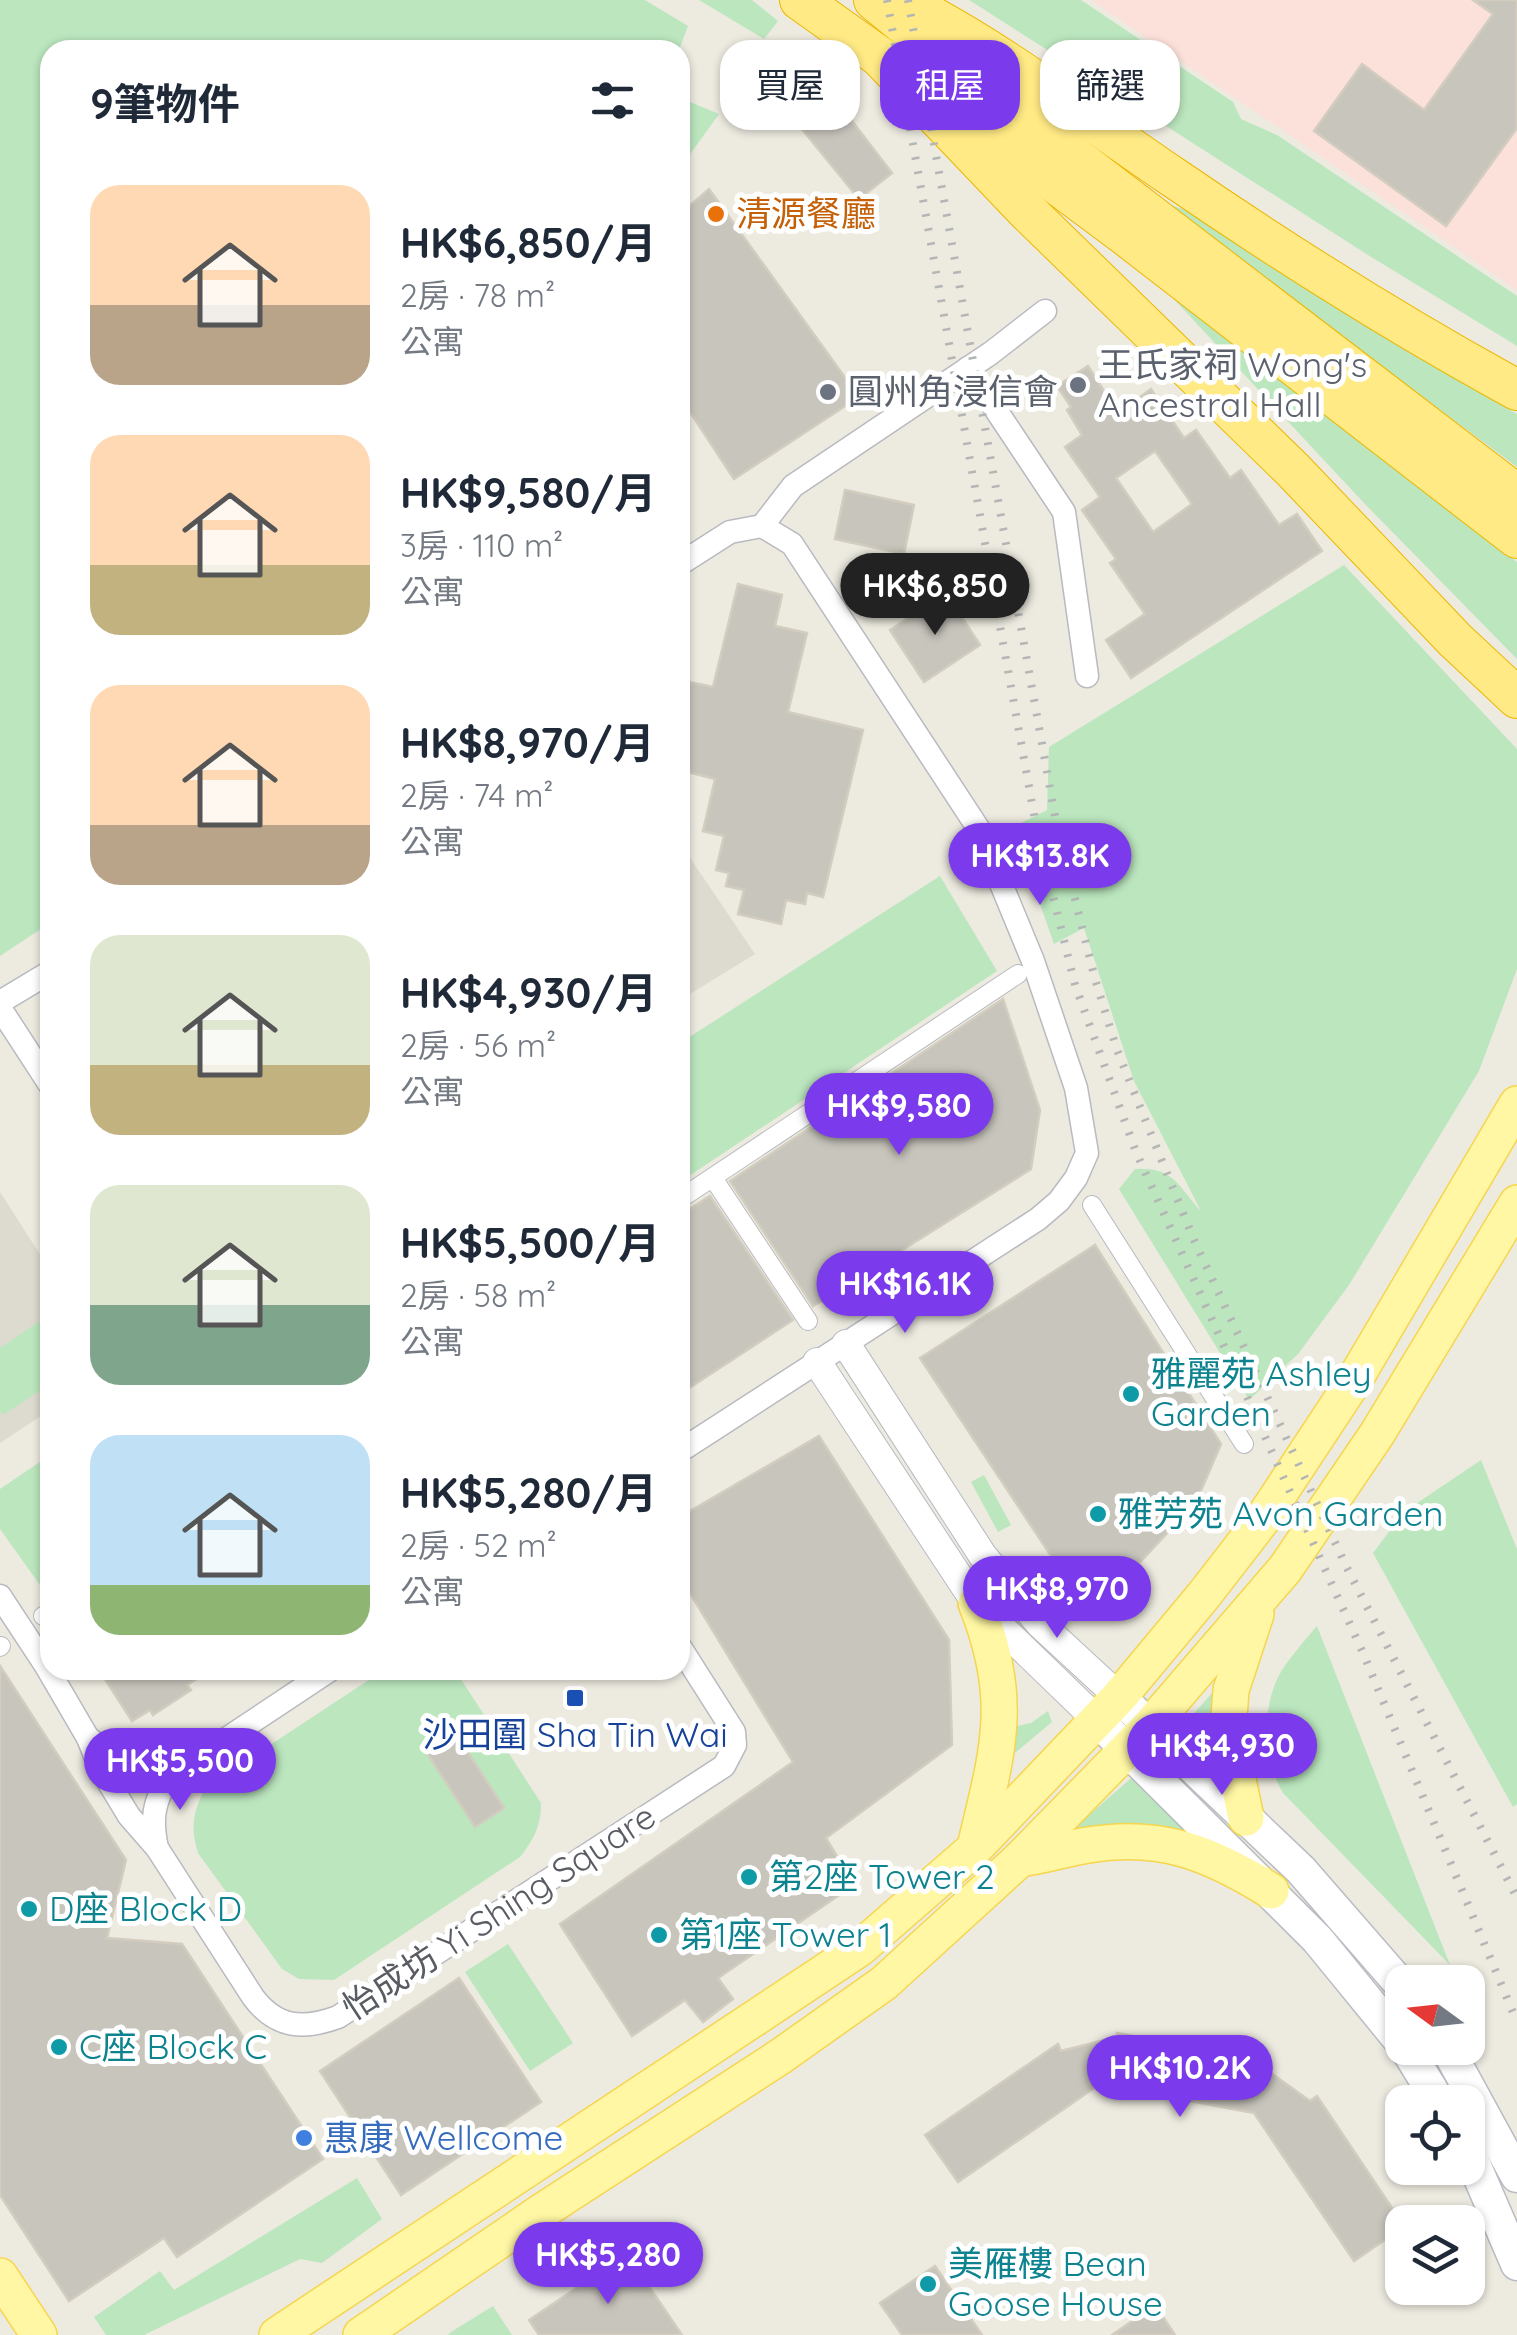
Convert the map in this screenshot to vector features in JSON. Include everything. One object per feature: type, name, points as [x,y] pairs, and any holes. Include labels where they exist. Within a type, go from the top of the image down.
[{"type":"highway","points":[[800,0],[880,58]]},
{"type":"highway","points":[[874,0],[1517,495]]},
{"type":"highway","points":[[901,0],[989,49],[1366,305],[1517,390]]},
{"type":"highway","points":[[950,130],[1025,209],[1293,470],[1504,686],[1517,716]]},
{"type":"highway","points":[[981,130],[1110,223],[1517,538]]},
{"type":"main road","points":[[276,2335],[860,1949],[975,1848],[1109,1709],[1204,1596],[1308,1453],[1412,1286],[1517,1104]]},
{"type":"main road","points":[[362,2335],[884,1984],[1020,1859],[1140,1738],[1262,1598],[1368,1447],[1517,1203]]},
{"type":"main road","points":[[1246,1818],[1228,1732],[1231,1690],[1262,1598]]},
{"type":"main road","points":[[975,1848],[1001,1723],[991,1640],[976,1603]]},
{"type":"main road","points":[[1109,1709],[1140,1738],[1246,1818],[1301,1870],[1385,1966]]},
{"type":"main road","points":[[1140,1738],[1385,2022]]},
{"type":"main road","points":[[1020,1859],[1082,1846],[1144,1842],[1204,1854],[1232,1866],[1271,1891]]},
{"type":"main road","points":[[1456,2065],[1517,2176]]},
{"type":"main road","points":[[1485,2182],[1510,2229],[1517,2264]]},
{"type":"main road","points":[[0,2276],[39,2335]]},
{"type":"street","points":[[762,526],[793,486],[1045,311]]},
{"type":"street","points":[[968,368],[1064,512],[1087,676]]},
{"type":"street","points":[[690,558],[730,532],[762,526],[792,544],[978,828],[1034,961],[1076,1088],[1087,1153],[1060,1201],[1025,1228],[690,1444]]},
{"type":"street","points":[[690,1193],[1018,974]]},
{"type":"street","points":[[40,979],[0,1005],[40,1069]]},
{"type":"street","points":[[713,1178],[808,1321]]},
{"type":"street","points":[[1092,1205],[1244,1444]]},
{"type":"street","points":[[846,1344],[983,1556],[1109,1709]]},
{"type":"street","points":[[816,1362],[976,1603],[1109,1709]]},
{"type":"street","name":"怡成坊 Yi Shing Square","points":[[0,1596],[40,1661]]},
{"type":"street","name":"怡成坊 Yi Shing Square","points":[[52,1680],[129,1816],[156,1848],[264,2011],[296,2027],[327,2021],[465,1937],[724,1766],[735,1745],[734,1732],[690,1663]]},
{"type":"street","points":[[156,1848],[152,1826],[154,1803],[169,1778],[315,1680]]},
{"type":"street","points":[[88,1738],[137,1768],[184,1768]]},
{"type":"shaded area","points":[[1091,0],[1517,0],[1517,290],[1180,61],[1180,40],[1150,40]]},
{"type":"shaded area","points":[[690,858],[755,954],[690,994]]},
{"type":"shaded area","points":[[0,1192],[40,1254],[40,1417],[0,1443]]},
{"type":"green space","points":[[0,0],[645,0],[688,26],[683,40],[40,40],[40,930],[0,956]]},
{"type":"green space","points":[[699,0],[752,0],[778,21],[764,39]]},
{"type":"green space","points":[[969,0],[1081,0],[1141,40],[1040,40],[1040,45]]},
{"type":"green space","points":[[1180,66],[1233,102],[1241,119],[1277,135],[1517,296],[1517,346],[1172,130],[1180,130]]},
{"type":"green space","points":[[690,102],[719,114],[690,154]]},
{"type":"green space","points":[[1159,201],[1185,210],[1367,327],[1517,414],[1517,467]]},
{"type":"green space","points":[[1171,296],[1517,562],[1517,659],[1363,502]]},
{"type":"green space","points":[[1344,565],[1517,749],[1517,969],[1479,1071],[1349,1285],[1298,1354],[1249,1400],[1119,1189],[1135,1169],[1159,1171],[1174,1180],[1201,1211],[1134,1081],[1084,928],[1054,944],[1013,827],[1047,810],[1049,747]]},
{"type":"green space","points":[[940,876],[997,971],[690,1175],[690,1037]]},
{"type":"green space","points":[[40,1321],[40,1391],[3,1415],[0,1410],[0,1348]]},
{"type":"green space","points":[[1481,1460],[1517,1549],[1517,1804],[1513,1807],[1373,1553],[1404,1512]]},
{"type":"green space","points":[[40,1462],[40,1585],[0,1529],[0,1489]]},
{"type":"green space","points":[[984,1475],[1011,1525],[998,1532],[971,1482]]},
{"type":"green space","points":[[1317,1626],[1450,1965],[1283,1793],[1276,1779],[1268,1748],[1270,1699],[1294,1653]]},
{"type":"green space","points":[[369,1680],[461,1680],[541,1803],[533,1838],[520,1857],[334,1980],[299,1979],[282,1969],[198,1853],[194,1827],[206,1787]]},
{"type":"green space","points":[[1220,1684],[1221,1769],[1181,1728]]},
{"type":"green space","points":[[1048,1711],[1052,1722],[1010,1757],[1017,1726],[1031,1723]]},
{"type":"green space","points":[[1137,1773],[1198,1836],[1064,1837]]},
{"type":"green space","points":[[508,1944],[573,2043],[530,2071],[465,1972]]},
{"type":"green space","points":[[357,2178],[382,2219],[322,2263],[300,2259],[144,2335],[106,2335],[94,2317],[160,2271],[174,2290]]},
{"type":"green space","points":[[493,2306],[512,2335],[448,2335],[451,2332]]},
{"type":"building","points":[[1473,0],[1517,0],[1517,128],[1446,226],[1314,131],[1362,64],[1424,110],[1493,14]]},
{"type":"building","points":[[803,130],[859,130],[892,173],[859,199]]},
{"type":"building","points":[[709,189],[859,397],[734,479],[690,412],[690,205]]},
{"type":"building","points":[[1088,366],[1118,413],[1151,389],[1184,438],[1196,430],[1230,478],[1241,470],[1279,525],[1297,514],[1322,551],[1131,678],[1106,640],[1145,614],[1110,563],[1116,559],[1082,510],[1100,497],[1065,447],[1082,435],[1057,386]],"holes":[[[1155,451],[1192,504],[1153,532],[1116,478]]]},
{"type":"building","points":[[845,490],[914,505],[904,554],[835,539]]},
{"type":"building","points":[[738,584],[782,595],[775,626],[807,633],[788,712],[863,730],[823,897],[807,893],[805,904],[786,900],[781,924],[738,914],[744,890],[726,886],[729,873],[716,870],[724,836],[703,831],[715,779],[690,773],[690,682],[713,687]]},
{"type":"building","points":[[946,593],[980,645],[924,682],[890,630]]},
{"type":"building","points":[[1003,999],[1040,1110],[1031,1169],[813,1306],[730,1181]]},
{"type":"building","points":[[710,1196],[793,1320],[690,1387],[690,1209]]},
{"type":"building","points":[[1095,1245],[1221,1444],[1196,1502],[1104,1601],[1091,1588],[1084,1597],[1061,1571],[920,1358]]},
{"type":"building","points":[[819,1436],[949,1640],[952,1745],[826,1838],[854,1885],[718,1978],[733,1999],[703,2022],[685,2000],[632,2036],[560,1924],[793,1762],[690,1593],[690,1511]]},
{"type":"building","points":[[0,1666],[126,1860],[107,1938],[182,1944],[323,2159],[177,2257],[164,2238],[69,2301],[0,2195]]},
{"type":"building","points":[[105,1680],[195,1680],[187,1685],[191,1690],[153,1715],[150,1710],[132,1721]]},
{"type":"building","points":[[456,1734],[504,1808],[475,1827],[427,1753]]},
{"type":"building","points":[[459,1978],[541,2102],[401,2195],[320,2071]]},
{"type":"building","points":[[1117,2033],[1261,2060],[1260,2065],[1310,2101],[1317,2096],[1390,2205],[1385,2205],[1385,2240],[1354,2261],[1254,2113],[1100,2084],[958,2182],[925,2135],[1058,2044],[1061,2051],[1117,2037]]},
{"type":"building","points":[[627,2254],[682,2335],[539,2335],[529,2320]]},
{"type":"building","name":"美雁樓 Bean Goose House","points":[[935,2266],[982,2335],[902,2335],[880,2303]]},
{"type":"building","name":"美雁樓 Bean Goose House","points":[[1155,2305],[1175,2335],[1112,2335]]},
{"type":"railway","points":[[887,0],[1037,831],[1075,985],[1136,1152],[1363,1653],[1517,2022]]},
{"type":"railway","points":[[908,0],[1057,827],[1117,1050],[1194,1240],[1346,1566],[1517,1898]]},
{"type":"place","name":"清源餐廳","points":[[716,214]]},
{"type":"place","name":"王氏家祠 Wong's Ancestral Hall","points":[[1078,385]]},
{"type":"place","name":"圓州角浸信會","points":[[828,392]]},
{"type":"place","name":"雅麗苑 Ashley Garden","points":[[1131,1394]]},
{"type":"place","name":"雅芳苑 Avon Garden","points":[[1098,1514]]},
{"type":"place","name":"沙田圍 Sha Tin Wai","points":[[575,1698]]},
{"type":"place","name":"第2座 Tower 2","points":[[749,1877]]},
{"type":"place","name":"D座 Block D","points":[[29,1909]]},
{"type":"place","name":"第1座 Tower 1","points":[[659,1935]]},
{"type":"place","name":"C座 Block C","points":[[59,2047]]},
{"type":"place","name":"惠康 Wellcome","points":[[304,2138]]},
{"type":"place","name":"美雁樓 Bean Goose House","points":[[928,2284]]}]
